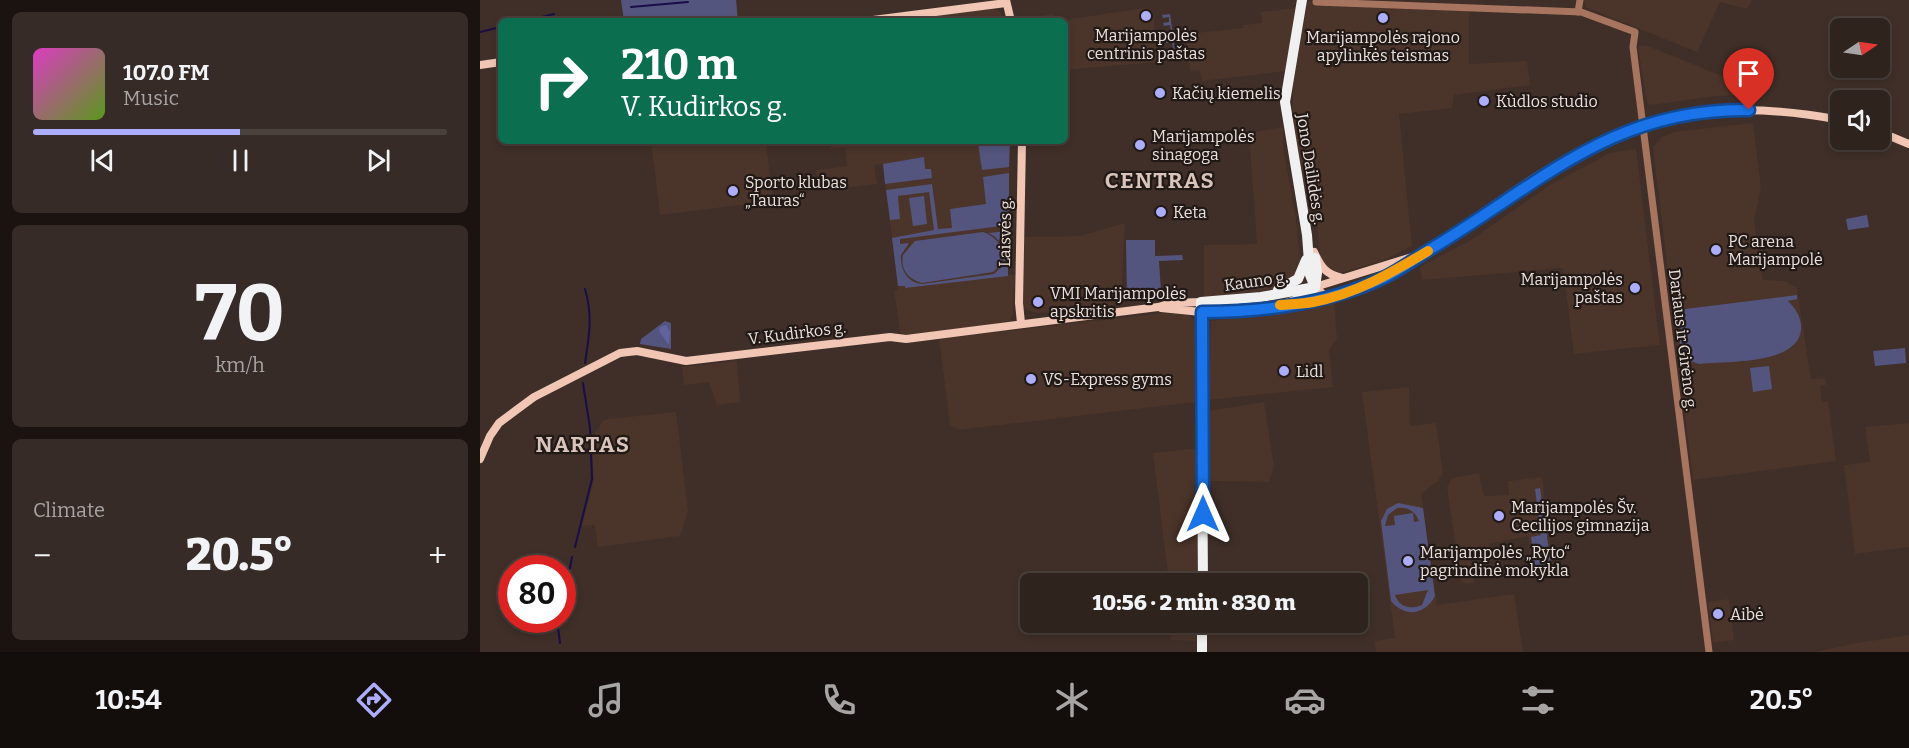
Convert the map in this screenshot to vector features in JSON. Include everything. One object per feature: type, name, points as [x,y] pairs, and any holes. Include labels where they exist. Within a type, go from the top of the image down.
[{"type":"highway","name":"Jono Dailidės g.","points":[[1302,0],[1285,102],[1296,185],[1311,253],[1315,287]]},
{"type":"highway","points":[[1261,297],[1298,279],[1311,253]]},
{"type":"highway","points":[[1291,304],[1305,298],[1315,287]]},
{"type":"highway","name":"Kauno g.","points":[[1201,307],[1315,287]]},
{"type":"highway","name":"V. Kudirkos g.","points":[[1201,307],[1291,304]]},
{"type":"highway","points":[[1201,307],[1203,573]]},
{"type":"highway","points":[[1202,633],[1202,652]]},
{"type":"main road","points":[[887,18],[1006,2],[1010,18]]},
{"type":"main road","points":[[480,65],[498,62]]},
{"type":"main road","name":"V. Kudirkos g.","points":[[1291,304],[1305,304],[1333,297],[1385,277],[1558,164],[1609,137],[1643,125],[1675,117],[1732,110],[1830,118]]},
{"type":"main road","points":[[1890,136],[1909,144]]},
{"type":"main road","name":"Laisvės g.","points":[[1021,323],[1019,306],[1022,144]]},
{"type":"main road","points":[[1311,253],[1328,274],[1346,278]]},
{"type":"main road","name":"V. Kudirkos g.","points":[[1315,287],[1421,255]]},
{"type":"main road","points":[[1315,287],[1324,295],[1333,297]]},
{"type":"main road","points":[[1008,326],[1019,306]]},
{"type":"main road","name":"V. Kudirkos g.","points":[[480,459],[490,436],[499,423],[514,411],[541,394],[620,353],[637,351],[686,361],[1158,308],[1201,307]]},
{"type":"street","points":[[1316,2],[1578,12],[1580,0]]},
{"type":"street","name":"Dariaus ir Girėno g.","points":[[1578,12],[1635,32],[1633,47],[1709,652]]},
{"type":"shaded area","points":[[621,0],[736,0],[738,18],[624,18]]},
{"type":"shaded area","points":[[1584,0],[1752,0],[1747,9],[1720,2],[1697,52],[1585,7]]},
{"type":"shaded area","points":[[1308,1],[1480,9],[1469,12],[1469,64],[1527,61],[1530,85],[1454,95],[1452,108],[1399,114],[1412,246],[1382,261],[1336,274],[1321,262],[1316,213],[1304,187],[1293,126],[1293,84]]},
{"type":"shaded area","points":[[1145,8],[1145,13],[1153,12],[1158,62],[1068,70],[1068,21]]},
{"type":"shaded area","points":[[1295,8],[1286,71],[1202,81],[1199,70],[1190,71],[1186,34],[1243,28],[1243,25],[1262,23],[1261,12]]},
{"type":"shaded area","points":[[993,9],[1000,12],[1003,18],[897,18]]},
{"type":"shaded area","points":[[1053,14],[1054,18],[1028,18]]},
{"type":"shaded area","points":[[1170,14],[1175,50],[1167,51],[1166,49],[1173,48],[1172,43],[1166,43],[1166,40],[1172,39],[1171,35],[1165,35],[1164,32],[1171,31],[1170,25],[1164,26],[1163,23],[1169,22],[1169,17],[1163,18],[1162,15]]},
{"type":"shaded area","points":[[1638,46],[1648,46],[1752,88],[1753,95],[1715,96],[1652,105],[1648,103],[1645,92]]},
{"type":"shaded area","points":[[1753,123],[1761,187],[1754,221],[1763,280],[1784,281],[1797,288],[1811,379],[1825,378],[1826,385],[1820,386],[1822,402],[1828,401],[1836,461],[1693,480],[1653,147],[1662,137],[1673,132]]},
{"type":"shaded area","points":[[1283,127],[1283,147],[1296,219],[1301,270],[1276,289],[1204,298],[1204,245],[1257,244],[1249,133]]},
{"type":"shaded area","points":[[651,144],[766,144],[773,201],[660,215]]},
{"type":"shaded area","points":[[830,144],[1010,144],[1008,275],[1015,275],[1013,314],[1010,321],[903,335],[900,332],[894,290],[898,289],[883,164],[874,165],[877,184],[819,191],[816,170],[847,166],[845,148],[831,149]]},
{"type":"shaded area","points":[[978,144],[1010,144],[1009,167],[982,170]]},
{"type":"shaded area","points":[[1636,149],[1660,345],[1574,354],[1563,268],[1422,280],[1420,267],[1471,240],[1550,185],[1610,153]]},
{"type":"shaded area","points":[[924,157],[925,169],[931,169],[932,178],[885,184],[883,164]]},
{"type":"shaded area","points":[[1009,173],[1009,225],[900,239],[900,244],[909,243],[901,255],[903,270],[912,281],[922,284],[994,274],[1002,263],[1004,252],[999,241],[988,233],[1008,231],[1008,276],[905,288],[905,286],[898,286],[892,238],[934,230],[929,192],[898,196],[900,219],[890,220],[886,190],[932,184],[938,229],[952,228],[950,209],[986,204],[983,177]]},
{"type":"shaded area","points":[[924,196],[927,224],[913,226],[909,198]]},
{"type":"shaded area","points":[[1867,215],[1869,227],[1848,230],[1846,219]]},
{"type":"shaded area","points":[[1125,223],[1121,304],[1038,313],[1027,310],[1023,302],[1024,237],[1080,236]]},
{"type":"shaded area","points":[[983,232],[995,239],[1002,249],[1001,260],[993,272],[922,283],[909,276],[904,269],[903,255],[915,241]]},
{"type":"shaded area","points":[[1126,240],[1155,240],[1155,256],[1182,255],[1183,260],[1159,261],[1161,291],[1184,291],[1184,295],[1127,300]]},
{"type":"shaded area","points":[[1797,295],[1797,299],[1788,301],[1798,314],[1801,330],[1797,341],[1787,350],[1759,359],[1700,364],[1686,357],[1682,351],[1680,336],[1686,314],[1677,314],[1677,310]]},
{"type":"shaded area","points":[[1334,302],[1337,339],[1329,350],[1333,387],[1208,400],[1207,364],[1210,356],[1211,321]]},
{"type":"shaded area","points":[[1163,313],[1189,315],[1196,322],[1197,400],[1195,402],[958,430],[950,425],[939,339]]},
{"type":"shaded area","points":[[665,321],[671,323],[671,349],[640,344],[641,339]]},
{"type":"shaded area","points":[[666,325],[670,332],[669,345],[659,331],[660,327]]},
{"type":"shaded area","points":[[1905,348],[1906,363],[1875,366],[1873,351]]},
{"type":"shaded area","points":[[737,361],[740,402],[717,405],[709,382],[684,385],[682,367]]},
{"type":"shaded area","points":[[1769,366],[1772,389],[1753,392],[1750,368]]},
{"type":"shaded area","name":"Marijampolės „Ryto“ pagrindinė mokykla","points":[[1409,387],[1410,426],[1436,423],[1443,473],[1438,481],[1421,494],[1437,605],[1514,594],[1523,652],[1376,652],[1374,641],[1395,638],[1362,392]]},
{"type":"shaded area","points":[[1264,402],[1274,467],[1269,482],[1207,481],[1208,411]]},
{"type":"shaded area","points":[[676,412],[688,511],[680,536],[598,547],[595,525],[582,526],[594,480],[591,439],[603,421],[607,419]]},
{"type":"shaded area","points":[[1909,423],[1909,547],[1855,554],[1844,465],[1870,462],[1865,427]]},
{"type":"shaded area","points":[[1200,448],[1199,573],[1168,573],[1153,453]]},
{"type":"shaded area","name":"Marijampolės Šv. Cecilijos gimnazija","points":[[1479,473],[1484,496],[1509,495],[1508,481],[1542,477],[1554,574],[1535,576],[1528,536],[1489,544],[1489,552],[1470,557],[1474,583],[1466,584],[1461,581],[1447,487],[1452,478]]},
{"type":"shaded area","points":[[1540,488],[1551,565],[1535,567],[1531,537],[1541,535],[1535,489]]},
{"type":"shaded area","points":[[1398,503],[1423,508],[1435,596],[1426,607],[1414,612],[1402,610],[1391,601],[1381,521],[1387,509]],"holes":[[[1397,508],[1411,510],[1419,521],[1414,522],[1413,513],[1394,516],[1395,525],[1385,526],[1388,515]],[[1428,590],[1422,605],[1413,607],[1402,605],[1395,595]]]},
{"type":"shaded area","points":[[1729,599],[1734,640],[1713,643],[1708,602]]},
{"type":"shaded area","points":[[1171,633],[1199,633],[1199,641],[1171,640]]},
{"type":"shaded area","points":[[1909,635],[1909,652],[1815,652],[1857,643]]},
{"type":"waterway","points":[[631,7],[688,2]]},
{"type":"waterway","points":[[538,18],[554,14]]},
{"type":"waterway","points":[[480,32],[498,28]]},
{"type":"waterway","points":[[585,289],[590,317],[585,363]]},
{"type":"waterway","points":[[575,547],[592,479],[590,428],[583,383]]},
{"type":"waterway","points":[[559,633],[560,643]]},
{"type":"slow traffic","points":[[1280,305],[1305,304],[1342,294],[1385,277],[1428,251]]},
{"type":"place","name":"Marijampolės centrinis paštas","points":[[1146,16]]},
{"type":"place","name":"Marijampolės rajono apylinkės teismas","points":[[1383,18]]},
{"type":"place","name":"Kačių kiemelis","points":[[1160,93]]},
{"type":"place","name":"Kùdlos studio","points":[[1484,101]]},
{"type":"place","name":"Marijampolės sinagoga","points":[[1140,145]]},
{"type":"place","name":"Sporto klubas „Tauras“","points":[[733,191]]},
{"type":"place","name":"Keta","points":[[1161,212]]},
{"type":"place","name":"PC arena Marijampolė","points":[[1716,250]]},
{"type":"place","name":"Marijampolės paštas","points":[[1635,288]]},
{"type":"place","name":"VMI Marijampolės apskritis","points":[[1038,302]]},
{"type":"place","name":"Lidl","points":[[1284,371]]},
{"type":"place","name":"VS-Express gyms","points":[[1031,379]]},
{"type":"place","name":"Marijampolės Šv. Cecilijos gimnazija","points":[[1499,516]]},
{"type":"place","name":"Marijampolės „Ryto“ pagrindinė mokykla","points":[[1408,561]]},
{"type":"place","name":"Aibė","points":[[1718,614]]},
{"type":"district","name":"CENTRAS","points":[[1160,180]]},
{"type":"district","name":"NARTAS","points":[[583,444]]},
{"type":"route","points":[[1203,514],[1202,312],[1305,304],[1342,294],[1400,269],[1551,168],[1609,137],[1675,117],[1749,110]]}]
